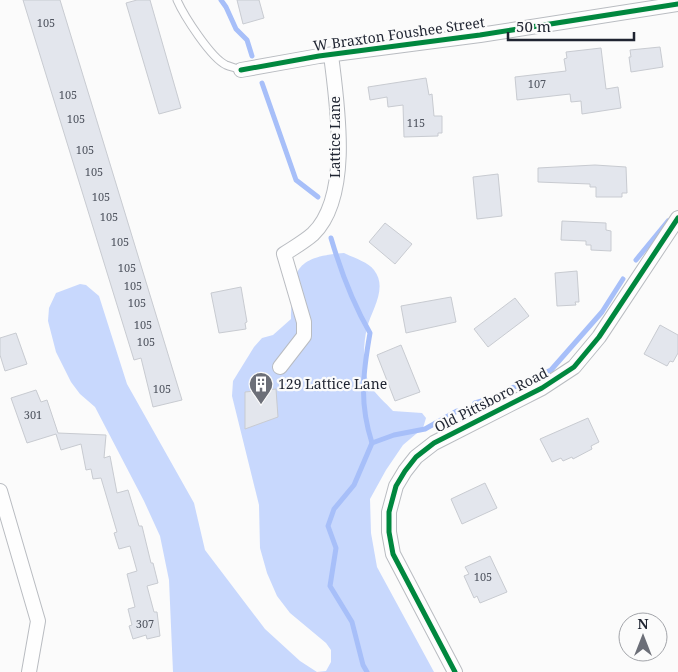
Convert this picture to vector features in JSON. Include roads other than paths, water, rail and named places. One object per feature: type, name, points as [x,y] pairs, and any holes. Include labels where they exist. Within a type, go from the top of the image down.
[{"type":"street","name":"W Braxton Foushee Street","points":[[241,70],[330,55],[678,4]]},
{"type":"street","name":"Lattice Lane","points":[[280,367],[304,336],[304,322],[284,254],[313,234],[323,222],[335,188],[338,146],[336,99],[330,55]]},
{"type":"street","name":"Old Pittsboro Road","points":[[455,672],[393,554],[389,532],[389,512],[396,486],[416,457],[434,442],[542,388],[574,367],[599,337],[678,218]]},
{"type":"street","points":[[0,491],[38,621],[29,672]]},
{"type":"lane","points":[[177,0],[183,13],[206,45],[224,64],[241,70]]},
{"type":"waterway","points":[[221,0],[236,29],[247,40],[252,56]]},
{"type":"waterway","points":[[262,83],[296,180],[318,197]]},
{"type":"waterway","points":[[636,260],[668,221]]},
{"type":"waterway","points":[[331,238],[348,287],[370,333],[363,388],[365,415],[372,443],[354,485],[334,509],[328,526],[336,548],[330,586],[352,622],[363,665],[367,672]]},
{"type":"waterway","points":[[501,393],[551,370],[602,312],[623,279]]},
{"type":"waterway","points":[[475,403],[485,400]]},
{"type":"waterway","points":[[372,443],[394,435],[425,429],[457,411]]},
{"type":"place","name":"129 Lattice Lane","points":[[261,405]]}]
